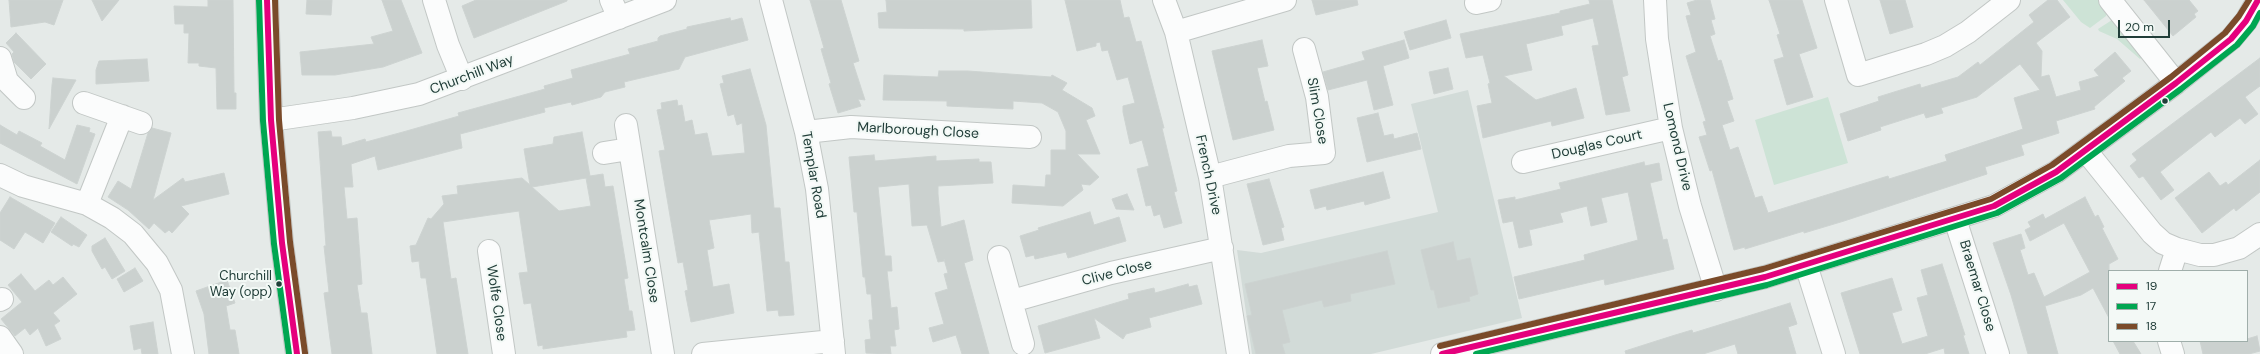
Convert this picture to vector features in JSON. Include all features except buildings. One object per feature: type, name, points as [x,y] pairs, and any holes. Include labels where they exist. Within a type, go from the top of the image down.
[{"type":"street","points":[[267,0],[271,120],[282,243],[296,354]]},
{"type":"street","points":[[434,0],[448,45],[462,79]]},
{"type":"street","name":"Churchill Way","points":[[271,120],[393,100],[419,94],[462,79],[615,9],[666,0]]},
{"type":"street","name":"Templar Road","points":[[771,0],[806,132],[822,229],[833,347]]},
{"type":"street","name":"French Drive","points":[[1164,0],[1176,32],[1210,177],[1238,354]]},
{"type":"street","points":[[1176,32],[1285,0]]},
{"type":"street","name":"Lomond Drive","points":[[1655,0],[1657,39],[1671,128],[1690,206],[1716,290]]},
{"type":"street","points":[[1836,0],[1858,75],[1926,54],[1945,46],[1968,32],[2009,0]]},
{"type":"street","points":[[2110,0],[2176,83]]},
{"type":"street","points":[[1455,353],[1716,290],[1806,265],[1994,206],[2025,190],[2086,151],[2176,83],[2231,39],[2246,21],[2258,0]]},
{"type":"street","name":"Slim Close","points":[[1210,177],[1289,156],[1324,153],[1317,97],[1304,49]]},
{"type":"street","points":[[0,58],[3,83],[24,98]]},
{"type":"street","points":[[84,103],[131,120],[87,204]]},
{"type":"street","name":"Montcalm Close","points":[[626,125],[662,354]]},
{"type":"street","name":"Marlborough Close","points":[[806,132],[851,127],[1030,137]]},
{"type":"street","name":"Douglas Court","points":[[1523,162],[1671,128]]},
{"type":"street","points":[[604,154],[629,149]]},
{"type":"street","points":[[2086,151],[2152,233],[2163,243],[2177,249],[2200,255],[2214,255],[2239,248],[2260,234]]},
{"type":"street","points":[[0,175],[23,186],[87,204],[112,218],[133,234],[157,263],[173,298],[183,354]]},
{"type":"street","name":"Braemar Close","points":[[1955,219],[1998,354]]},
{"type":"street","name":"Clive Close","points":[[1012,301],[1111,273],[1222,248]]},
{"type":"street","points":[[2170,270],[2177,249]]},
{"type":"street","name":"Wolfe Close","points":[[489,251],[504,354]]},
{"type":"street","points":[[999,257],[1023,344]]},
{"type":"street","points":[[1806,265],[1834,354]]},
{"type":"street","points":[[0,338],[12,354]]},
{"type":"street","points":[[2169,342],[2173,354]]},
{"type":"street","points":[[703,354],[833,347]]},
{"type":"shaded area","points":[[1468,90],[1522,318],[1371,354],[1252,354],[1237,250],[1261,253],[1438,212],[1411,104]]},
{"type":"green space","points":[[2063,0],[2100,0],[2108,10],[2106,16],[2090,28],[2081,22]]},
{"type":"green space","points":[[2112,20],[2145,55],[2140,59],[2117,39],[2099,31],[2098,29]]},
{"type":"green space","points":[[1828,97],[1848,163],[1774,185],[1755,120]]},
{"type":"transit line","name":"17","points":[[259,0],[263,121],[274,244],[289,354]]},
{"type":"transit line","name":"19","points":[[267,0],[271,120],[282,243],[297,354]]},
{"type":"transit line","name":"18","points":[[275,0],[279,120],[290,242],[305,353]]},
{"type":"transit line","name":"18","points":[[1440,346],[1763,269],[1991,199],[2052,165],[2171,77],[2225,33],[2239,16],[2249,0]]},
{"type":"transit line","name":"19","points":[[1442,354],[1765,277],[1994,206],[2056,172],[2176,83],[2231,39],[2246,21],[2258,0]]},
{"type":"transit line","name":"17","points":[[1476,354],[1767,285],[1997,213],[2061,178],[2181,89],[2237,45],[2253,26],[2260,13]]},
{"type":"place","name":"Churchill Way (opp)","points":[[279,284]]}]
